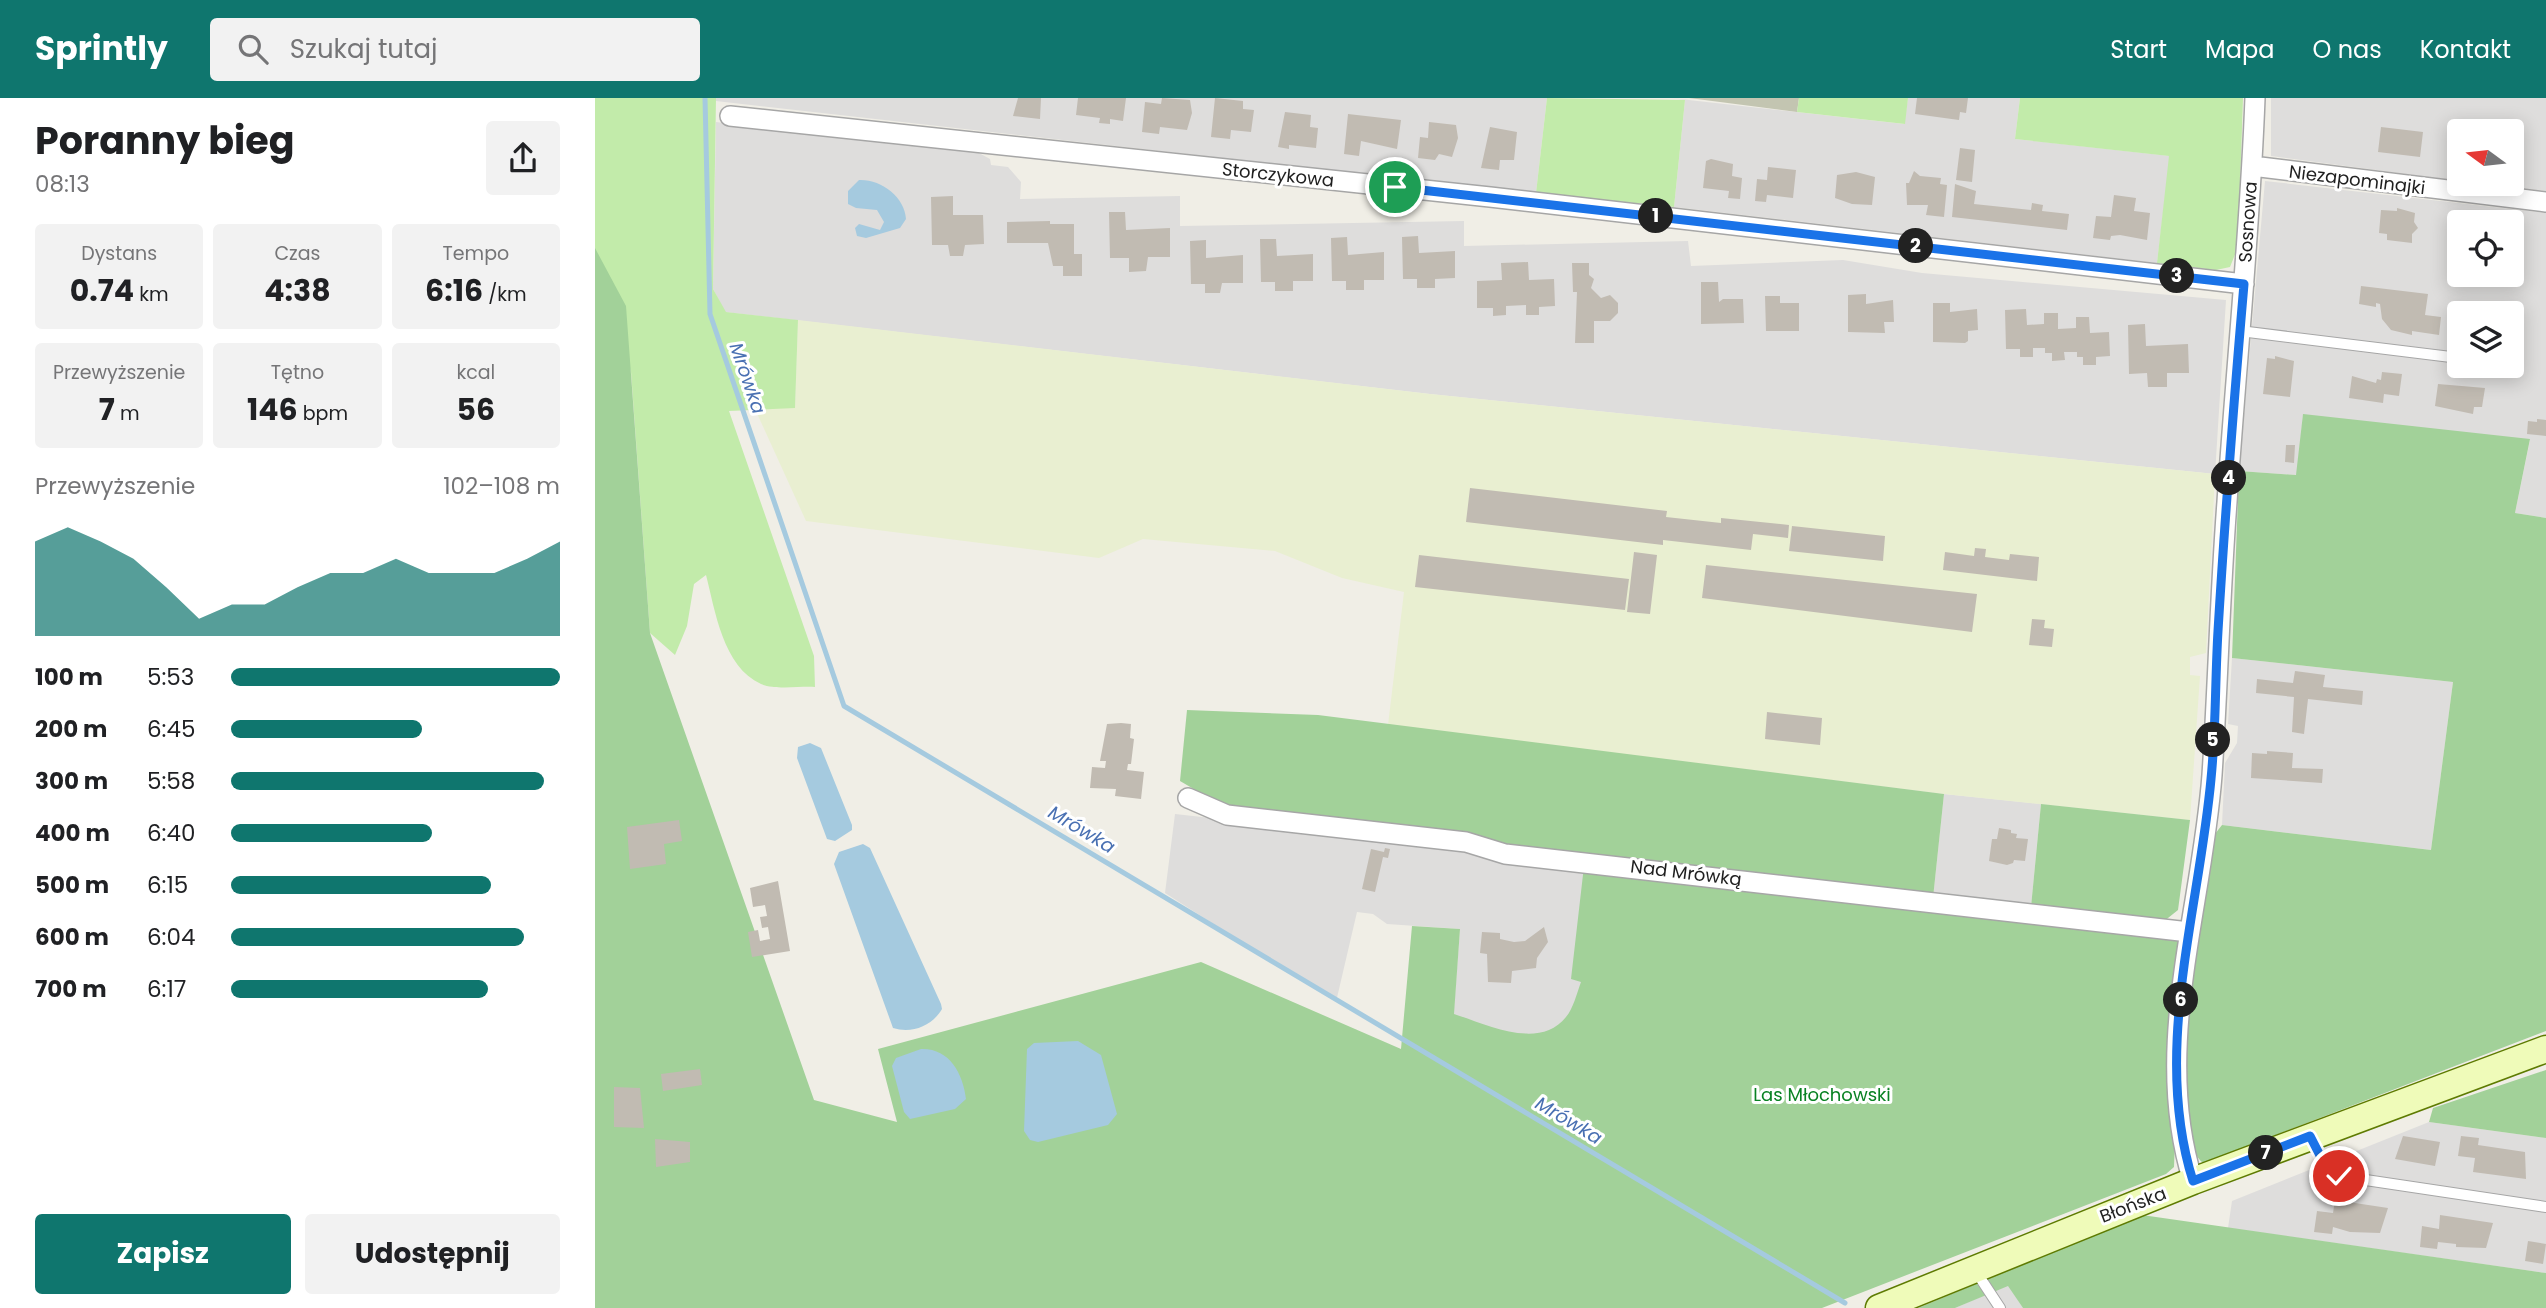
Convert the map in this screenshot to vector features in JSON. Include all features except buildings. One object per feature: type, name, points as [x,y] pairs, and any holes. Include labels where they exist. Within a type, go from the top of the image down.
[{"type":"main road","name":"Błońska","points":[[1879,1308],[1974,1267],[2193,1181],[2546,1049]]},
{"type":"street","name":"Sosnowa","points":[[2193,1181],[2179,1132],[2176,1105],[2183,973],[2212,775],[2219,618],[2255,98]]},
{"type":"street","name":"Storczykowa","points":[[730,116],[1490,197],[2244,284]]},
{"type":"street","name":"Niezapominajki","points":[[2252,166],[2546,202]]},
{"type":"street","name":"Nad Mrówką","points":[[1188,798],[1227,814],[1466,842],[1505,854],[2189,932]]},
{"type":"lane","points":[[2240,331],[2447,357]]},
{"type":"lane","points":[[2310,1136],[2328,1171],[2339,1176],[2546,1207]]},
{"type":"lane","points":[[1974,1267],[2000,1308]]},
{"type":"shaded area","points":[[716,98],[1547,98],[1536,193],[716,101]]},
{"type":"shaded area","points":[[1671,98],[1904,124],[1908,98],[2020,98],[2015,139],[2170,156],[2157,263],[1674,207],[1685,100]]},
{"type":"shaded area","points":[[1689,98],[1799,98],[1797,112]]},
{"type":"shaded area","points":[[2271,98],[2546,98],[2546,191],[2524,189],[2524,119],[2447,119],[2447,179],[2271,156]]},
{"type":"shaded area","points":[[716,122],[979,153],[990,159],[991,165],[1008,167],[1021,182],[1020,199],[1180,196],[1180,226],[1464,221],[1464,246],[1688,241],[1691,266],[1843,260],[1922,273],[2226,300],[2215,474],[1430,394],[725,312],[713,289]]},
{"type":"shaded area","points":[[2265,181],[2520,210],[2447,210],[2447,287],[2524,287],[2524,210],[2546,213],[2546,518],[2515,513],[2530,440],[2303,415],[2297,475],[2239,471]]},
{"type":"shaded area","points":[[798,320],[1430,394],[2215,474],[2206,653],[2190,657],[2190,675],[2200,676],[2190,820],[1944,794],[1388,725],[1404,592],[1342,578],[1275,551],[1143,539],[1099,558],[806,521],[755,409],[795,407]]},
{"type":"shaded area","points":[[2232,658],[2453,682],[2431,850],[2222,825],[2225,763],[2237,743],[2238,726],[2228,724]]},
{"type":"shaded area","points":[[1944,794],[2041,804],[2031,907],[1933,898]]},
{"type":"shaded area","points":[[1175,814],[1467,846],[1467,854],[1584,866],[1634,993],[1617,1139],[1449,1074],[1460,929],[1387,924],[1373,914],[1357,912],[1336,1002],[1165,893]]},
{"type":"shaded area","points":[[2429,1122],[2546,1138],[2546,1273],[2228,1228],[2232,1201]]},
{"type":"shaded area","points":[[2008,1285],[2023,1308],[1955,1308]]},
{"type":"green space","points":[[595,98],[716,98],[713,289],[726,312],[798,320],[795,408],[729,411],[814,656],[815,687],[766,686],[748,676],[729,651],[717,620],[706,575],[694,584],[687,626],[675,655],[650,633],[631,372],[595,259]]},
{"type":"green space","points":[[1547,98],[1685,100],[1674,207],[1536,193]]},
{"type":"green space","points":[[1799,98],[1908,98],[1905,124],[1797,112]]},
{"type":"green space","points":[[2020,98],[2243,98],[2238,247],[2230,267],[2216,270],[2157,263],[2169,156],[2015,139]]},
{"type":"green space","name":"Las Młochowski","points":[[595,248],[626,306],[650,633],[814,1100],[897,1122],[878,1049],[1201,962],[1401,1049],[1412,926],[1460,929],[1454,1014],[1512,1032],[1542,1032],[1555,1027],[1566,1017],[1581,982],[1571,979],[1584,866],[2181,940],[2169,1094],[2175,1141],[2174,1167],[2166,1174],[1822,1308],[595,1308]]},
{"type":"green space","points":[[2303,414],[2530,439],[2515,513],[2546,518],[2546,1031],[2203,1163],[2190,1141],[2184,1105],[2184,1059],[2193,957],[2211,839],[2222,825],[2431,850],[2453,682],[2232,658],[2239,471],[2296,475]]},
{"type":"green space","points":[[1187,710],[1318,715],[1944,794],[1933,898],[1586,858],[1468,838],[1228,809],[1180,781]]},
{"type":"green space","points":[[2041,804],[2190,820],[2178,910],[2163,922],[2031,907]]},
{"type":"green space","points":[[2546,1070],[2546,1138],[2429,1122],[2433,1108]]},
{"type":"green space","points":[[2142,1215],[2546,1273],[2546,1308],[2023,1308],[2008,1286],[1955,1308],[1918,1308]]},
{"type":"water","points":[[859,180],[883,186],[896,197],[905,211],[906,219],[900,228],[866,238],[857,236],[855,228],[859,224],[880,230],[884,222],[877,210],[856,208],[848,204],[848,191]]},
{"type":"water","points":[[810,743],[821,748],[852,825],[852,830],[835,841],[827,839],[797,758],[798,747]]},
{"type":"water","points":[[863,844],[870,848],[941,1004],[942,1009],[938,1015],[921,1027],[907,1030],[893,1028],[834,864],[839,852]]},
{"type":"water","points":[[1078,1041],[1101,1055],[1117,1114],[1108,1125],[1038,1142],[1030,1140],[1024,1131],[1027,1049],[1034,1043]]},
{"type":"water","points":[[921,1049],[939,1053],[953,1064],[962,1080],[966,1099],[955,1109],[910,1119],[904,1112],[892,1066],[896,1058]]},
{"type":"waterway","name":"Mrówka","points":[[705,98],[710,314],[844,706],[1845,1303]]},
{"type":"route","points":[[1395,187],[2244,284],[2221,579],[2212,775],[2183,973],[2176,1105],[2179,1132],[2193,1181],[2310,1136],[2328,1171],[2339,1176]]}]
